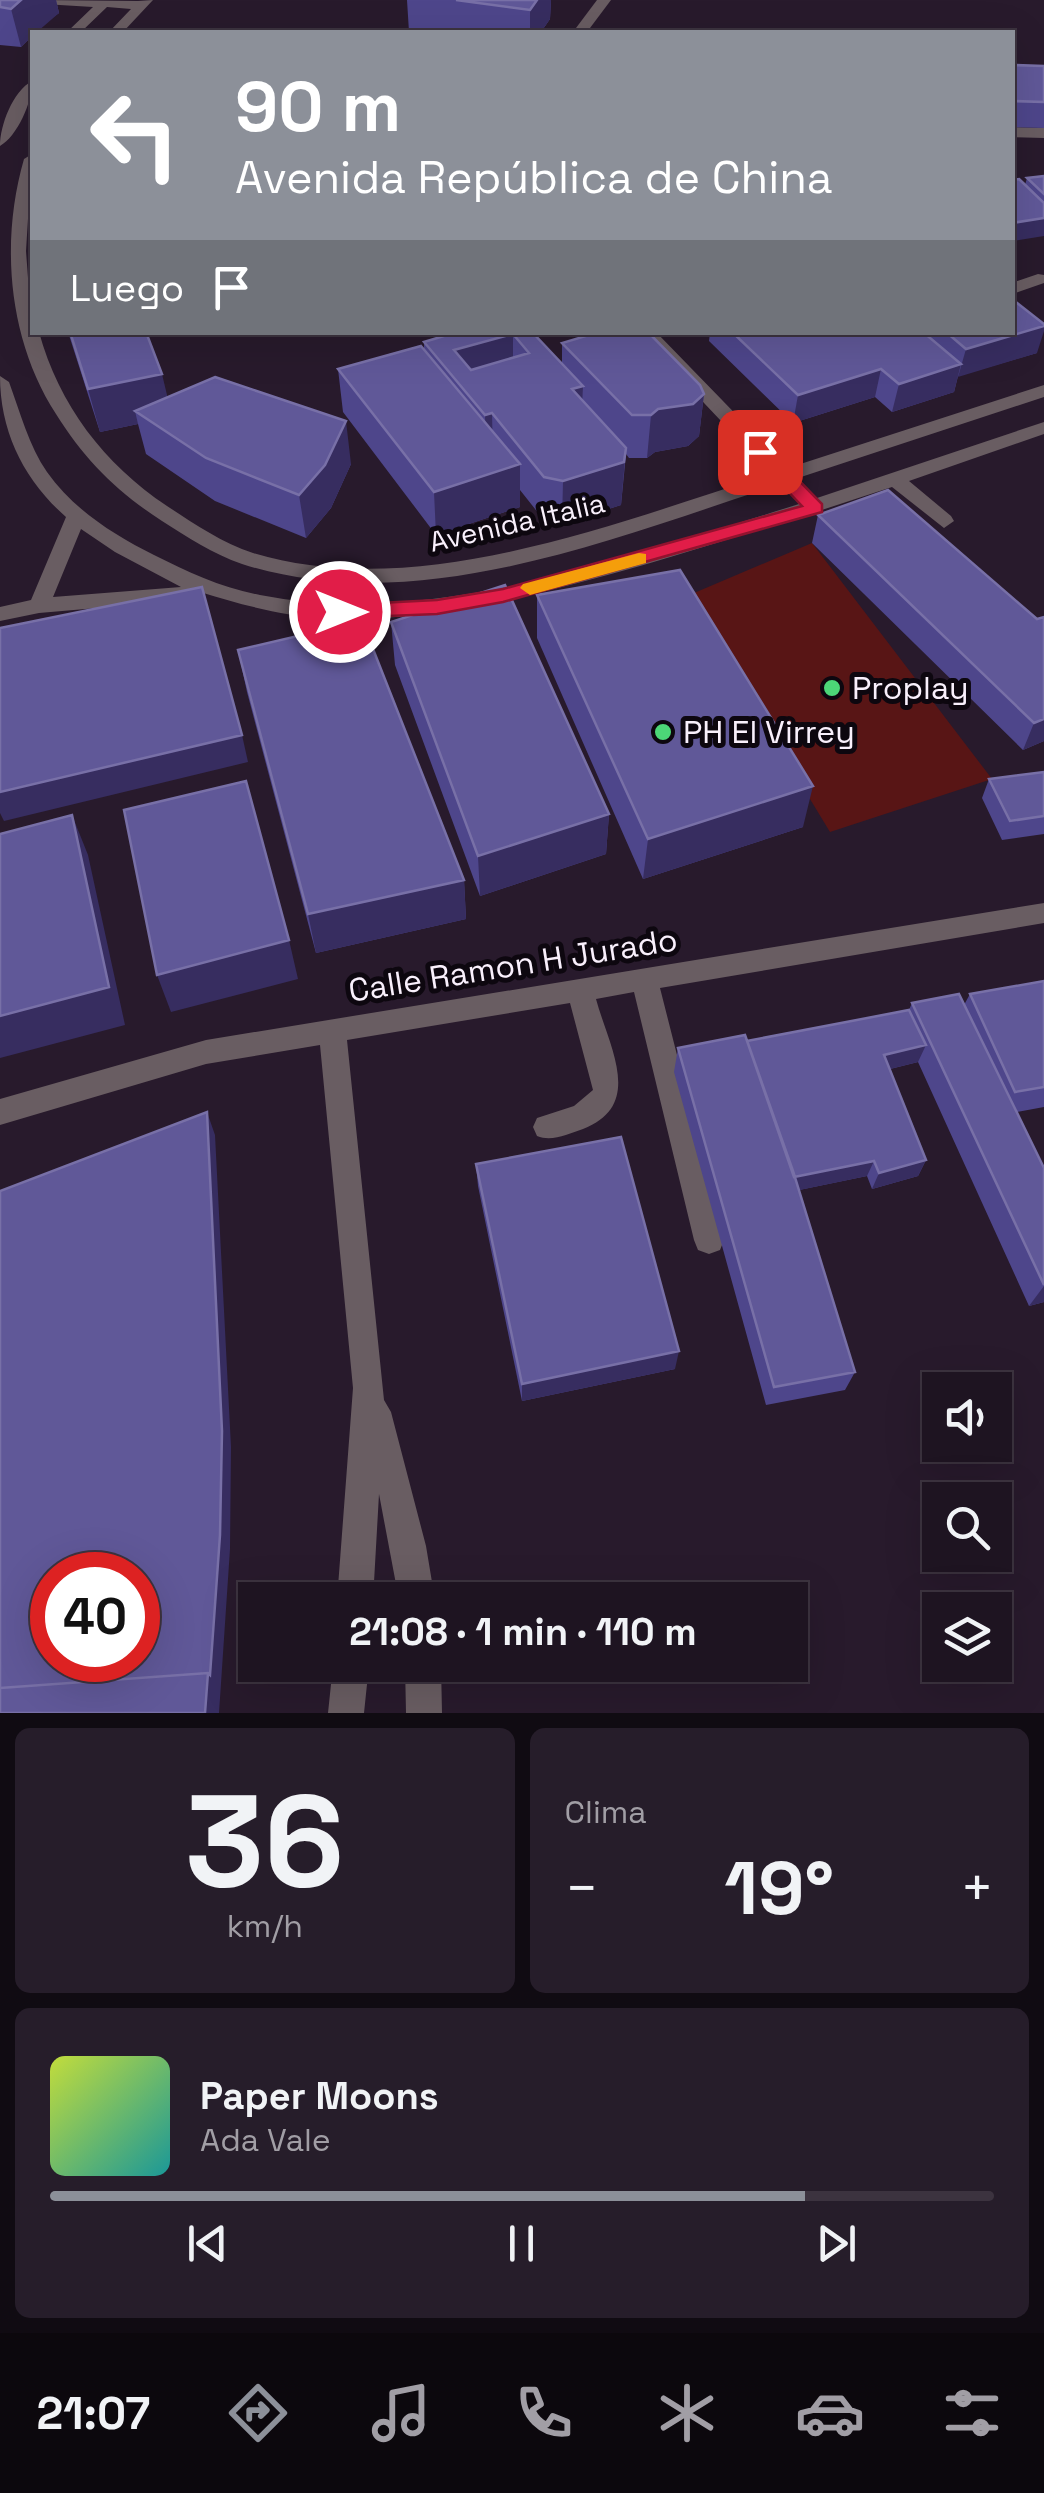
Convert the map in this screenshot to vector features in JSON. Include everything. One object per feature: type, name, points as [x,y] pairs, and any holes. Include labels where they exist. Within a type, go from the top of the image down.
[{"type":"street","points":[[43,0],[142,2]]},
{"type":"street","points":[[582,30],[604,0]]},
{"type":"street","points":[[76,30],[104,2]]},
{"type":"street","points":[[118,30],[142,2]]},
{"type":"street","points":[[0,141],[30,88]]},
{"type":"street","points":[[1015,132],[1044,133]]},
{"type":"street","name":"Avenida Italia","points":[[30,164],[24,178],[21,227],[22,311],[30,332]]},
{"type":"street","points":[[1015,288],[1038,280]]},
{"type":"street","points":[[0,314],[22,311]]},
{"type":"street","name":"Avenida Italia","points":[[31,335],[56,400],[92,456],[123,487],[189,529],[249,559],[308,570],[383,575],[471,567],[785,477],[1044,391]]},
{"type":"street","points":[[649,335],[815,508]]},
{"type":"street","name":"Avenida Italia","points":[[0,382],[40,478],[76,517],[138,556],[210,592],[307,611],[374,612],[437,607],[503,595],[815,508],[1044,428]]},
{"type":"street","points":[[896,480],[944,521]]},
{"type":"street","points":[[39,606],[76,517]]},
{"type":"street","points":[[0,614],[39,606],[210,592]]},
{"type":"street","name":"Calle Ramon H Jurado","points":[[0,1112],[206,1052],[1044,913]]},
{"type":"street","points":[[644,979],[708,1240]]},
{"type":"street","points":[[547,1127],[596,1111],[608,1090],[580,990]]},
{"type":"street","points":[[332,1031],[369,1388],[410,1546],[415,1582]]},
{"type":"street","points":[[356,1582],[369,1388]]},
{"type":"street","points":[[346,1713],[349,1682]]},
{"type":"street","points":[[423,1682],[424,1713]]},
{"type":"shaded area","name":"Proplay","points":[[812,543],[992,779],[830,832],[687,596]]},
{"type":"building","points":[[0,0],[21,0],[11,9],[0,7]]},
{"type":"building","points":[[456,0],[537,0],[530,10]]},
{"type":"building","points":[[1015,65],[1044,66],[1044,102],[1015,101]]},
{"type":"building","points":[[1044,176],[1044,194],[1027,178]]},
{"type":"building","points":[[1015,180],[1044,203],[1044,218],[1015,223]]},
{"type":"building","points":[[1015,301],[1044,324],[1015,335]]},
{"type":"building","points":[[71,335],[147,335],[162,374],[88,389]]},
{"type":"building","points":[[447,335],[509,335],[454,350],[471,370],[529,353],[514,335],[535,335],[583,386],[572,389],[626,448],[624,462],[563,481],[544,477],[492,413],[485,415],[424,342]]},
{"type":"building","points":[[589,335],[651,335],[700,385],[704,394],[693,404],[658,409],[651,415],[632,415],[562,343]]},
{"type":"building","points":[[735,335],[927,335],[961,364],[899,384],[881,369],[798,395]]},
{"type":"building","points":[[950,335],[1013,335],[966,349]]},
{"type":"building","points":[[421,346],[520,464],[434,492],[338,369]]},
{"type":"building","points":[[215,377],[346,421],[325,465],[299,495],[206,458],[135,411]]},
{"type":"building","points":[[888,490],[1037,619],[1044,617],[1044,719],[1034,723],[818,515]]},
{"type":"building","name":"PH El Virrey","points":[[680,570],[813,786],[648,839],[537,595]]},
{"type":"building","points":[[505,585],[609,814],[478,856],[391,622]]},
{"type":"building","points":[[202,587],[242,735],[0,792],[0,628]]},
{"type":"building","points":[[362,621],[464,880],[308,914],[238,650]]},
{"type":"building","points":[[1044,772],[1044,816],[1010,821],[989,779]]},
{"type":"building","points":[[246,781],[289,940],[157,975],[124,810]]},
{"type":"building","points":[[72,815],[109,987],[0,1016],[0,834]]},
{"type":"building","points":[[1044,981],[1044,1087],[1015,1092],[970,994]]},
{"type":"building","points":[[959,994],[1044,1168],[1044,1285],[912,1003]]},
{"type":"building","points":[[909,1010],[926,1045],[884,1055],[926,1160],[879,1173],[874,1161],[794,1177],[747,1041]]},
{"type":"building","points":[[745,1035],[793,1171],[855,1372],[774,1387],[678,1048]]},
{"type":"building","points":[[207,1112],[222,1431],[220,1535],[210,1675],[160,1676],[160,1552],[30,1552],[30,1682],[83,1682],[0,1688],[0,1191]]},
{"type":"building","points":[[621,1137],[679,1351],[522,1384],[476,1164]]},
{"type":"building","points":[[208,1673],[205,1713],[0,1713],[0,1688],[160,1682],[160,1676]]},
{"type":"slow traffic","points":[[530,588],[639,559]]},
{"type":"place","name":"Proplay","points":[[832,688]]},
{"type":"place","name":"PH El Virrey","points":[[663,732]]},
{"type":"route","points":[[340,612],[437,607],[503,595],[815,508],[760,452]]}]
